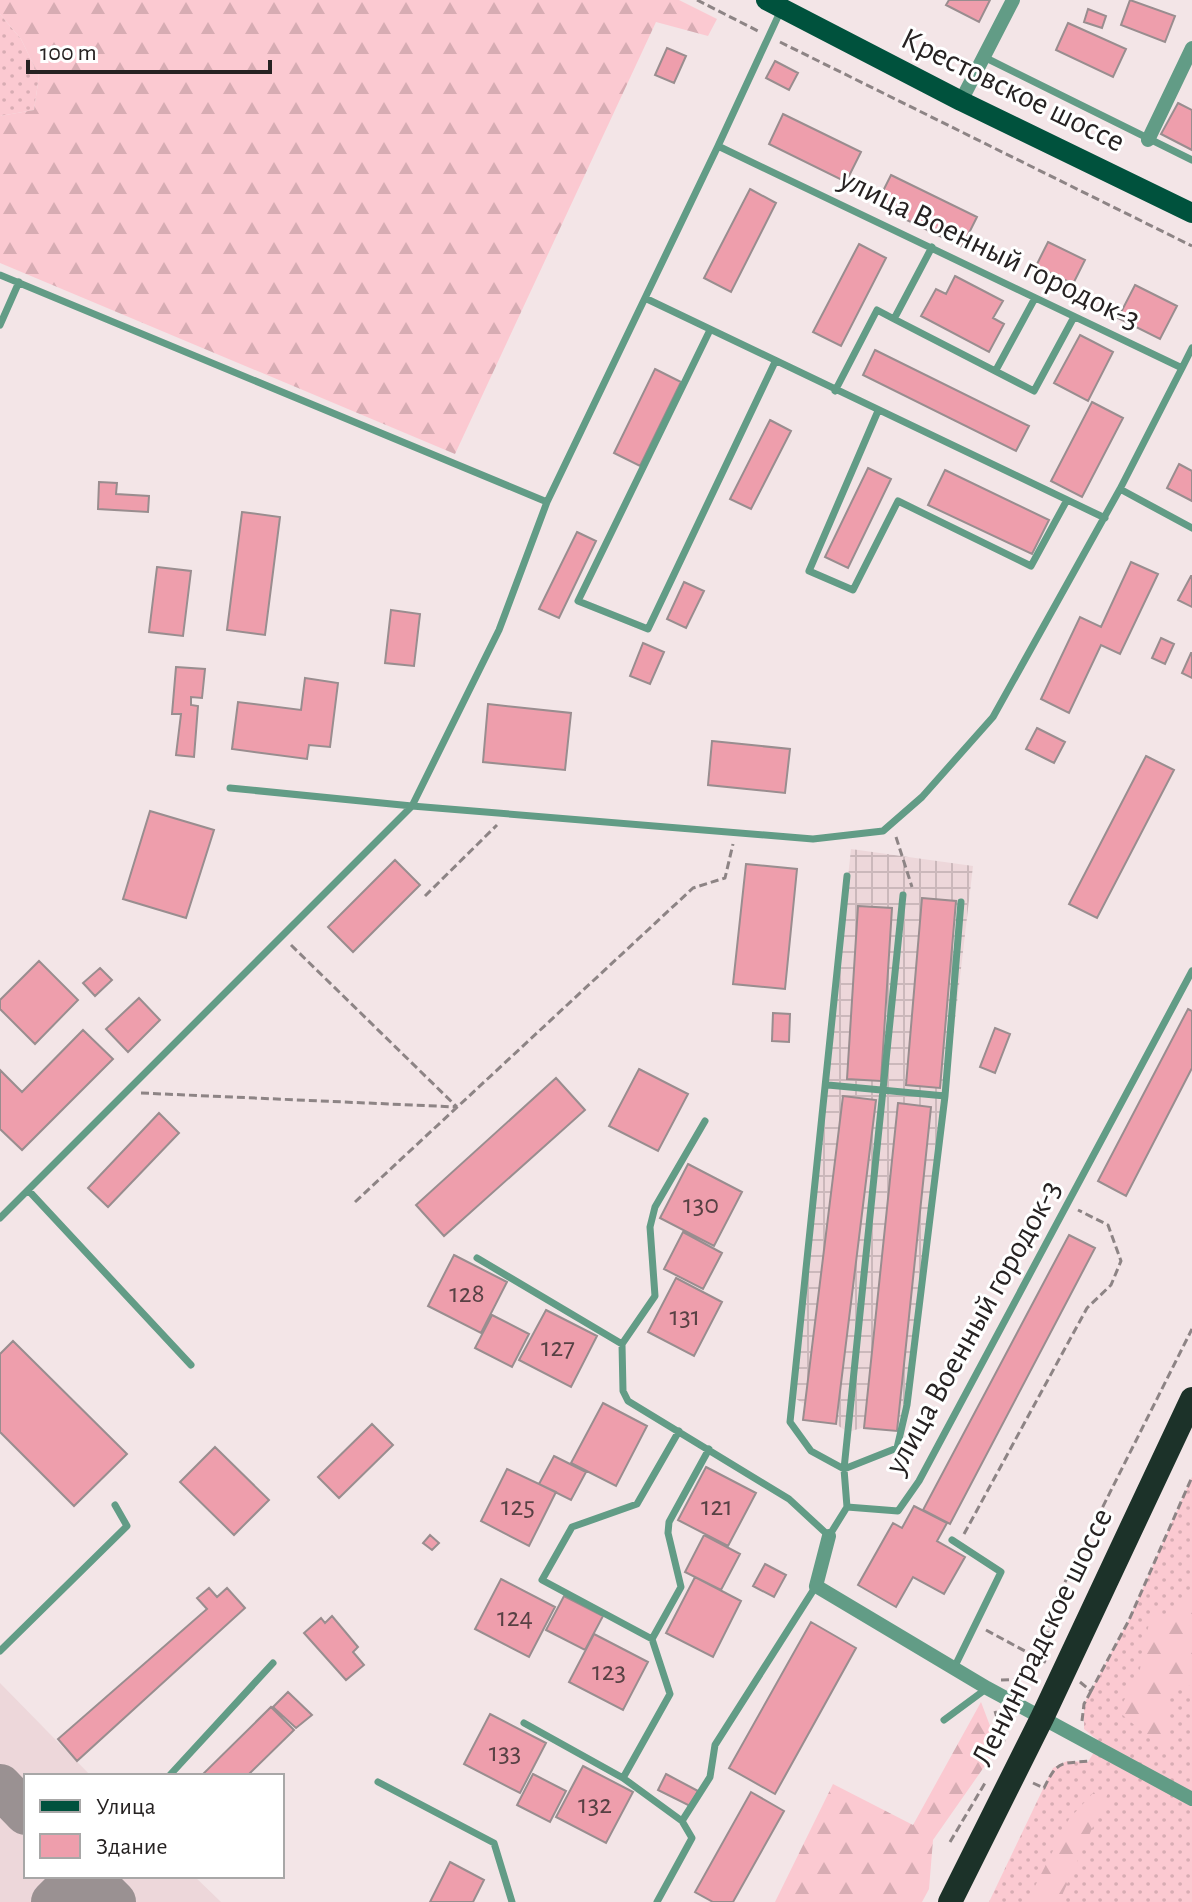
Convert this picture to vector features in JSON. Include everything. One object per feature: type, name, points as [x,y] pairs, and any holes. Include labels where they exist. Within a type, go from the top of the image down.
[{"type":"highway","name":"Ленинградское шоссе","points":[[950,1902],[1001,1775],[1042,1718],[1192,1399]]},
{"type":"main road","name":"Крестовское шоссе","points":[[774,4],[961,101],[1192,213]]},
{"type":"street","points":[[961,101],[1013,0]]},
{"type":"street","points":[[1148,140],[1192,48]]},
{"type":"street","points":[[829,1536],[816,1586],[990,1689],[1192,1799]]},
{"type":"lane","points":[[0,1218],[412,806],[499,630],[547,502],[718,146],[774,4]]},
{"type":"lane","points":[[984,57],[1192,160]]},
{"type":"lane","name":"улица Военный городок-3","points":[[718,146],[1182,368]]},
{"type":"lane","points":[[894,319],[932,247]]},
{"type":"lane","points":[[0,275],[547,502]]},
{"type":"lane","points":[[0,325],[19,282]]},
{"type":"lane","points":[[996,370],[1035,298]]},
{"type":"lane","points":[[647,299],[1105,518]]},
{"type":"lane","points":[[835,391],[877,310],[1034,391],[1074,317]]},
{"type":"lane","points":[[710,330],[578,601],[648,629],[775,362]]},
{"type":"lane","points":[[230,788],[813,839],[883,831],[922,797],[993,717],[1105,518],[1192,348]]},
{"type":"lane","points":[[878,411],[809,571],[853,590],[898,501],[1031,566],[1067,500]]},
{"type":"lane","points":[[1120,489],[1192,528]]},
{"type":"lane","points":[[844,1469],[811,1451],[790,1422],[828,1085],[847,876]]},
{"type":"lane","points":[[705,1121],[655,1207],[650,1227],[655,1296],[622,1344],[623,1391],[628,1401],[789,1499],[829,1536],[847,1507],[844,1469],[903,895]]},
{"type":"lane","points":[[844,1469],[897,1448],[907,1405],[945,1096],[961,902]]},
{"type":"lane","name":"улица Военный городок-3","points":[[847,1507],[898,1511],[919,1481],[1192,971]]},
{"type":"lane","points":[[828,1085],[945,1096]]},
{"type":"lane","points":[[28,1190],[191,1365]]},
{"type":"lane","points":[[477,1258],[622,1344]]},
{"type":"lane","points":[[623,1778],[670,1694],[652,1639],[542,1580],[572,1527],[637,1504],[679,1431]]},
{"type":"lane","points":[[652,1639],[681,1587],[668,1533],[669,1522],[709,1449]]},
{"type":"lane","points":[[0,1651],[127,1526],[115,1505]]},
{"type":"lane","points":[[954,1668],[1001,1572],[955,1542]]},
{"type":"lane","points":[[682,1821],[710,1777],[715,1745],[816,1586]]},
{"type":"lane","points":[[171,1774],[273,1663]]},
{"type":"lane","points":[[944,1720],[990,1689]]},
{"type":"lane","points":[[524,1723],[623,1778],[682,1821],[692,1838],[657,1902]]},
{"type":"lane","points":[[378,1782],[494,1843],[512,1902]]},
{"type":"path","points":[[697,0],[1192,246]]},
{"type":"path","points":[[425,896],[508,814]]},
{"type":"path","points":[[892,823],[915,894],[901,914]]},
{"type":"path","points":[[355,1202],[693,888],[725,878],[735,832]]},
{"type":"path","points":[[282,936],[457,1107]]},
{"type":"path","points":[[126,1092],[457,1107]]},
{"type":"path","points":[[955,1542],[1087,1308],[1111,1285],[1121,1261],[1108,1225],[1067,1204]]},
{"type":"path","points":[[1001,1775],[997,1765],[1006,1748],[989,1697],[990,1689],[1003,1678],[1014,1681],[1029,1679],[1040,1660],[1057,1598],[1192,1329]]},
{"type":"path","points":[[1001,1775],[1044,1788],[1053,1768],[1067,1761],[1088,1763],[1100,1741],[1084,1729],[1082,1716],[1091,1691]]},
{"type":"path","points":[[950,1842],[1001,1775]]},
{"type":"shaded area","points":[[851,849],[973,866],[909,1414],[848,1432],[793,1397]]},
{"type":"shaded area","points":[[0,1683],[89,1774],[24,1774],[24,1878],[196,1878],[221,1902],[0,1902]]},
{"type":"green space","points":[[0,0],[679,0],[717,19],[708,36],[656,22],[455,454],[0,263],[0,116],[34,110],[39,76],[21,39],[0,14]]},
{"type":"green space","points":[[0,14],[21,39],[39,76],[34,110],[0,116]]},
{"type":"green space","points":[[1192,1477],[1192,1902],[989,1902],[1053,1768],[1067,1761],[1088,1762],[1100,1742],[1084,1729],[1084,1704],[1129,1620]]},
{"type":"green space","points":[[1192,1594],[1192,1685],[1170,1691],[1166,1699],[1170,1739],[1164,1744],[1153,1741],[1118,1711],[1139,1674],[1150,1618],[1174,1615]]},
{"type":"green space","points":[[981,1702],[998,1747],[933,1840],[929,1889],[922,1902],[775,1902],[833,1784],[913,1825]]},
{"type":"green space","points":[[1109,1791],[1059,1902],[1027,1902],[1069,1819],[1094,1792]]},
{"type":"building","points":[[949,0],[990,0],[979,22],[946,5]]},
{"type":"building","points":[[1130,0],[1175,16],[1165,42],[1121,25]]},
{"type":"building","points":[[1088,9],[1106,16],[1102,28],[1084,22]]},
{"type":"building","points":[[1068,23],[1126,49],[1113,77],[1056,50]]},
{"type":"building","points":[[667,48],[686,56],[674,83],[655,75]]},
{"type":"building","points":[[775,61],[798,73],[789,90],[766,78]]},
{"type":"building","points":[[1178,103],[1192,110],[1192,150],[1161,134]]},
{"type":"building","points":[[783,114],[861,152],[846,182],[769,144]]},
{"type":"building","points":[[891,175],[977,217],[962,247],[876,205]]},
{"type":"building","points":[[750,189],[776,203],[731,292],[704,278]]},
{"type":"building","points":[[1048,242],[1085,260],[1073,284],[1036,266]]},
{"type":"building","points":[[859,244],[886,258],[841,346],[813,332]]},
{"type":"building","points":[[955,276],[1003,301],[993,318],[1004,324],[989,352],[921,316],[936,289],[946,294]]},
{"type":"building","points":[[1135,285],[1177,306],[1160,339],[1118,318]]},
{"type":"building","points":[[1080,335],[1113,352],[1088,401],[1054,383]]},
{"type":"building","points":[[875,350],[1029,426],[1016,451],[863,375]]},
{"type":"building","points":[[655,369],[681,382],[640,466],[614,453]]},
{"type":"building","points":[[1092,402],[1123,418],[1082,497],[1051,481]]},
{"type":"building","points":[[770,420],[791,431],[751,509],[730,499]]},
{"type":"building","points":[[1179,464],[1192,471],[1192,501],[1167,488]]},
{"type":"building","points":[[868,468],[891,479],[848,568],[825,557]]},
{"type":"building","points":[[945,470],[1049,520],[1032,554],[928,505]]},
{"type":"building","points":[[99,482],[117,483],[116,494],[149,496],[148,512],[98,509]]},
{"type":"building","points":[[242,512],[280,517],[265,635],[227,630]]},
{"type":"building","points":[[577,532],[596,541],[559,618],[539,609]]},
{"type":"building","points":[[1131,562],[1158,574],[1120,654],[1101,645],[1069,713],[1041,699],[1080,617],[1101,627]]},
{"type":"building","points":[[157,567],[191,571],[183,636],[149,632]]},
{"type":"building","points":[[1192,576],[1192,607],[1178,600]]},
{"type":"building","points":[[684,582],[704,591],[686,628],[667,619]]},
{"type":"building","points":[[391,610],[420,614],[414,666],[385,663]]},
{"type":"building","points":[[1161,638],[1174,644],[1165,664],[1152,658]]},
{"type":"building","points":[[643,643],[664,652],[650,684],[630,676]]},
{"type":"building","points":[[1192,653],[1192,678],[1182,673]]},
{"type":"building","points":[[176,667],[205,669],[202,698],[191,697],[191,705],[198,706],[194,757],[176,755],[181,714],[172,714]]},
{"type":"building","points":[[305,678],[338,683],[330,747],[309,745],[307,759],[232,749],[238,702],[301,710]]},
{"type":"building","points":[[488,704],[571,713],[565,770],[483,762]]},
{"type":"building","points":[[1037,728],[1065,742],[1054,763],[1026,749]]},
{"type":"building","points":[[712,741],[790,749],[785,793],[708,785]]},
{"type":"building","points":[[1146,756],[1174,770],[1097,918],[1069,904]]},
{"type":"building","points":[[150,811],[214,830],[186,918],[123,899]]},
{"type":"building","points":[[395,860],[420,885],[353,952],[328,927]]},
{"type":"building","points":[[746,864],[797,869],[785,989],[733,984]]},
{"type":"building","points":[[922,898],[956,901],[940,1088],[906,1085]]},
{"type":"building","points":[[858,906],[892,908],[881,1081],[847,1079]]},
{"type":"building","points":[[39,961],[78,1000],[35,1044],[0,1009],[0,1000]]},
{"type":"building","points":[[100,968],[112,980],[95,996],[83,983]]},
{"type":"building","points":[[139,998],[160,1020],[128,1052],[106,1029]]},
{"type":"building","points":[[1188,1009],[1192,1011],[1192,1068],[1126,1196],[1098,1181]]},
{"type":"building","points":[[773,1013],[790,1014],[789,1042],[772,1041]]},
{"type":"building","points":[[995,1028],[1010,1034],[995,1073],[980,1067]]},
{"type":"building","points":[[83,1030],[113,1059],[22,1150],[0,1129],[0,1070],[22,1092]]},
{"type":"building","points":[[639,1069],[688,1094],[658,1151],[609,1126]]},
{"type":"building","points":[[556,1078],[585,1110],[444,1236],[416,1205]]},
{"type":"building","points":[[843,1096],[876,1100],[836,1424],[803,1420]]},
{"type":"building","points":[[898,1103],[931,1107],[897,1431],[864,1428]]},
{"type":"building","points":[[159,1113],[179,1133],[108,1207],[88,1188]]},
{"type":"building","points":[[688,1164],[742,1192],[714,1246],[660,1218]]},
{"type":"building","points":[[683,1232],[722,1253],[703,1289],[664,1269]]},
{"type":"building","points":[[1069,1235],[1095,1248],[950,1524],[923,1510]]},
{"type":"building","points":[[454,1255],[507,1282],[481,1333],[428,1306]]},
{"type":"building","points":[[676,1278],[722,1302],[694,1356],[648,1332]]},
{"type":"building","points":[[546,1310],[597,1336],[571,1387],[519,1360]]},
{"type":"building","points":[[492,1315],[529,1334],[512,1367],[475,1348]]},
{"type":"building","points":[[13,1341],[127,1454],[74,1506],[0,1432],[0,1354]]},
{"type":"building","points":[[603,1403],[647,1426],[616,1486],[571,1463]]},
{"type":"building","points":[[372,1424],[393,1445],[339,1498],[318,1477]]},
{"type":"building","points":[[215,1447],[269,1500],[234,1535],[180,1482]]},
{"type":"building","points":[[554,1456],[586,1472],[571,1500],[539,1484]]},
{"type":"building","points":[[706,1467],[756,1493],[728,1546],[678,1520]]},
{"type":"building","points":[[507,1469],[556,1492],[529,1546],[481,1521]]},
{"type":"building","points":[[914,1506],[947,1523],[937,1541],[965,1557],[944,1594],[913,1577],[896,1607],[858,1585],[893,1523],[902,1528]]},
{"type":"building","points":[[430,1535],[439,1543],[432,1550],[423,1543]]},
{"type":"building","points":[[704,1535],[740,1554],[721,1590],[685,1572]]},
{"type":"building","points":[[765,1564],[786,1575],[774,1597],[753,1586]]},
{"type":"building","points":[[695,1577],[741,1601],[713,1657],[666,1633]]},
{"type":"building","points":[[501,1579],[555,1607],[529,1657],[475,1629]]},
{"type":"building","points":[[209,1588],[217,1597],[227,1588],[245,1608],[77,1761],[58,1739],[207,1609],[197,1598]]},
{"type":"building","points":[[564,1596],[603,1616],[585,1650],[546,1630]]},
{"type":"building","points":[[332,1616],[358,1647],[353,1652],[364,1665],[346,1680],[304,1633],[321,1618],[325,1623]]},
{"type":"building","points":[[811,1622],[856,1648],[775,1794],[729,1768]]},
{"type":"building","points":[[594,1634],[648,1662],[623,1710],[569,1682]]},
{"type":"building","points":[[288,1692],[312,1715],[296,1728],[273,1707]]},
{"type":"building","points":[[271,1707],[294,1730],[249,1774],[203,1774]]},
{"type":"building","points":[[490,1714],[546,1743],[520,1793],[464,1764]]},
{"type":"building","points":[[583,1766],[633,1792],[606,1843],[556,1817]]},
{"type":"building","points":[[533,1774],[566,1791],[550,1822],[517,1805]]},
{"type":"building","points":[[666,1774],[698,1791],[690,1806],[658,1790]]},
{"type":"building","points":[[751,1792],[784,1811],[733,1902],[713,1902],[695,1892]]},
{"type":"building","points":[[450,1862],[484,1880],[473,1902],[430,1902]]},
{"type":"taxiway","points":[[0,1786],[24,1811]]},
{"type":"taxiway","points":[[53,1902],[77,1878]]},
{"type":"taxiway","points":[[90,1878],[114,1902]]}]
